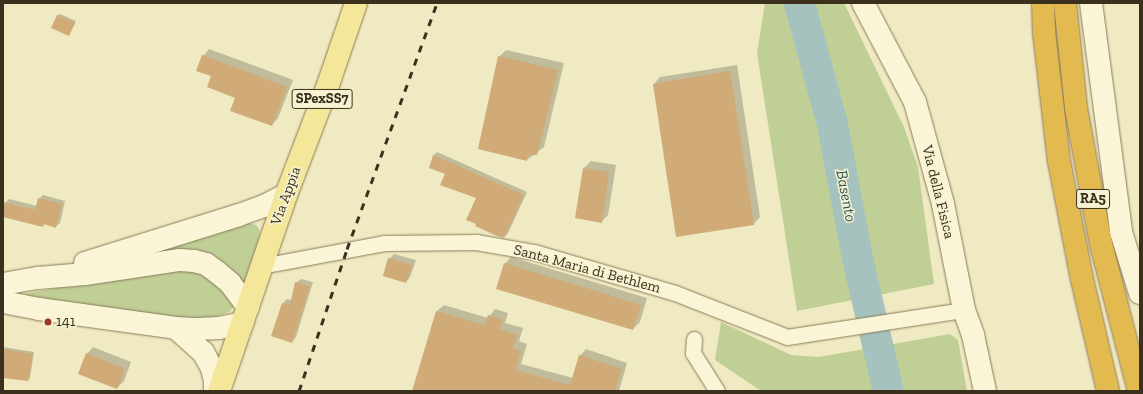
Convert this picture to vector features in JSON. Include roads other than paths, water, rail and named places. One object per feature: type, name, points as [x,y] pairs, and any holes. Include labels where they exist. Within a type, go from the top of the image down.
[{"type":"highway","name":"RA5","points":[[1043,3],[1044,32],[1059,160],[1082,278],[1100,354],[1114,391]]},
{"type":"highway","name":"RA5","points":[[1065,3],[1076,108],[1101,244],[1139,391]]},
{"type":"highway","points":[[1100,354],[1108,391]]},
{"type":"main road","name":"Via Appia","points":[[219,391],[286,195],[328,85],[356,3]]},
{"type":"main road","name":"Via della Fisica","points":[[863,3],[915,102],[943,204],[964,310],[973,335],[985,391]]},
{"type":"main road","points":[[1091,3],[1121,232],[1140,293]]},
{"type":"main road","points":[[38,278],[239,215],[264,206],[286,195]]},
{"type":"main road","points":[[3,284],[38,278],[85,274],[180,260],[194,261],[206,264],[230,284],[245,315],[219,328],[176,328],[39,309],[3,302]]},
{"type":"main road","points":[[176,328],[203,352],[214,374],[215,391]]},
{"type":"street","name":"Santa Maria di Bethlem","points":[[261,266],[384,243],[476,242],[534,252],[674,293],[787,337],[964,310]]},
{"type":"street","points":[[694,339],[693,352],[717,391]]},
{"type":"waterway","name":"Basento","points":[[799,3],[832,124],[857,258],[888,391]]},
{"type":"railway","points":[[299,391],[347,249],[437,3]]},
{"type":"place","name":"141","points":[[48,322]]}]
